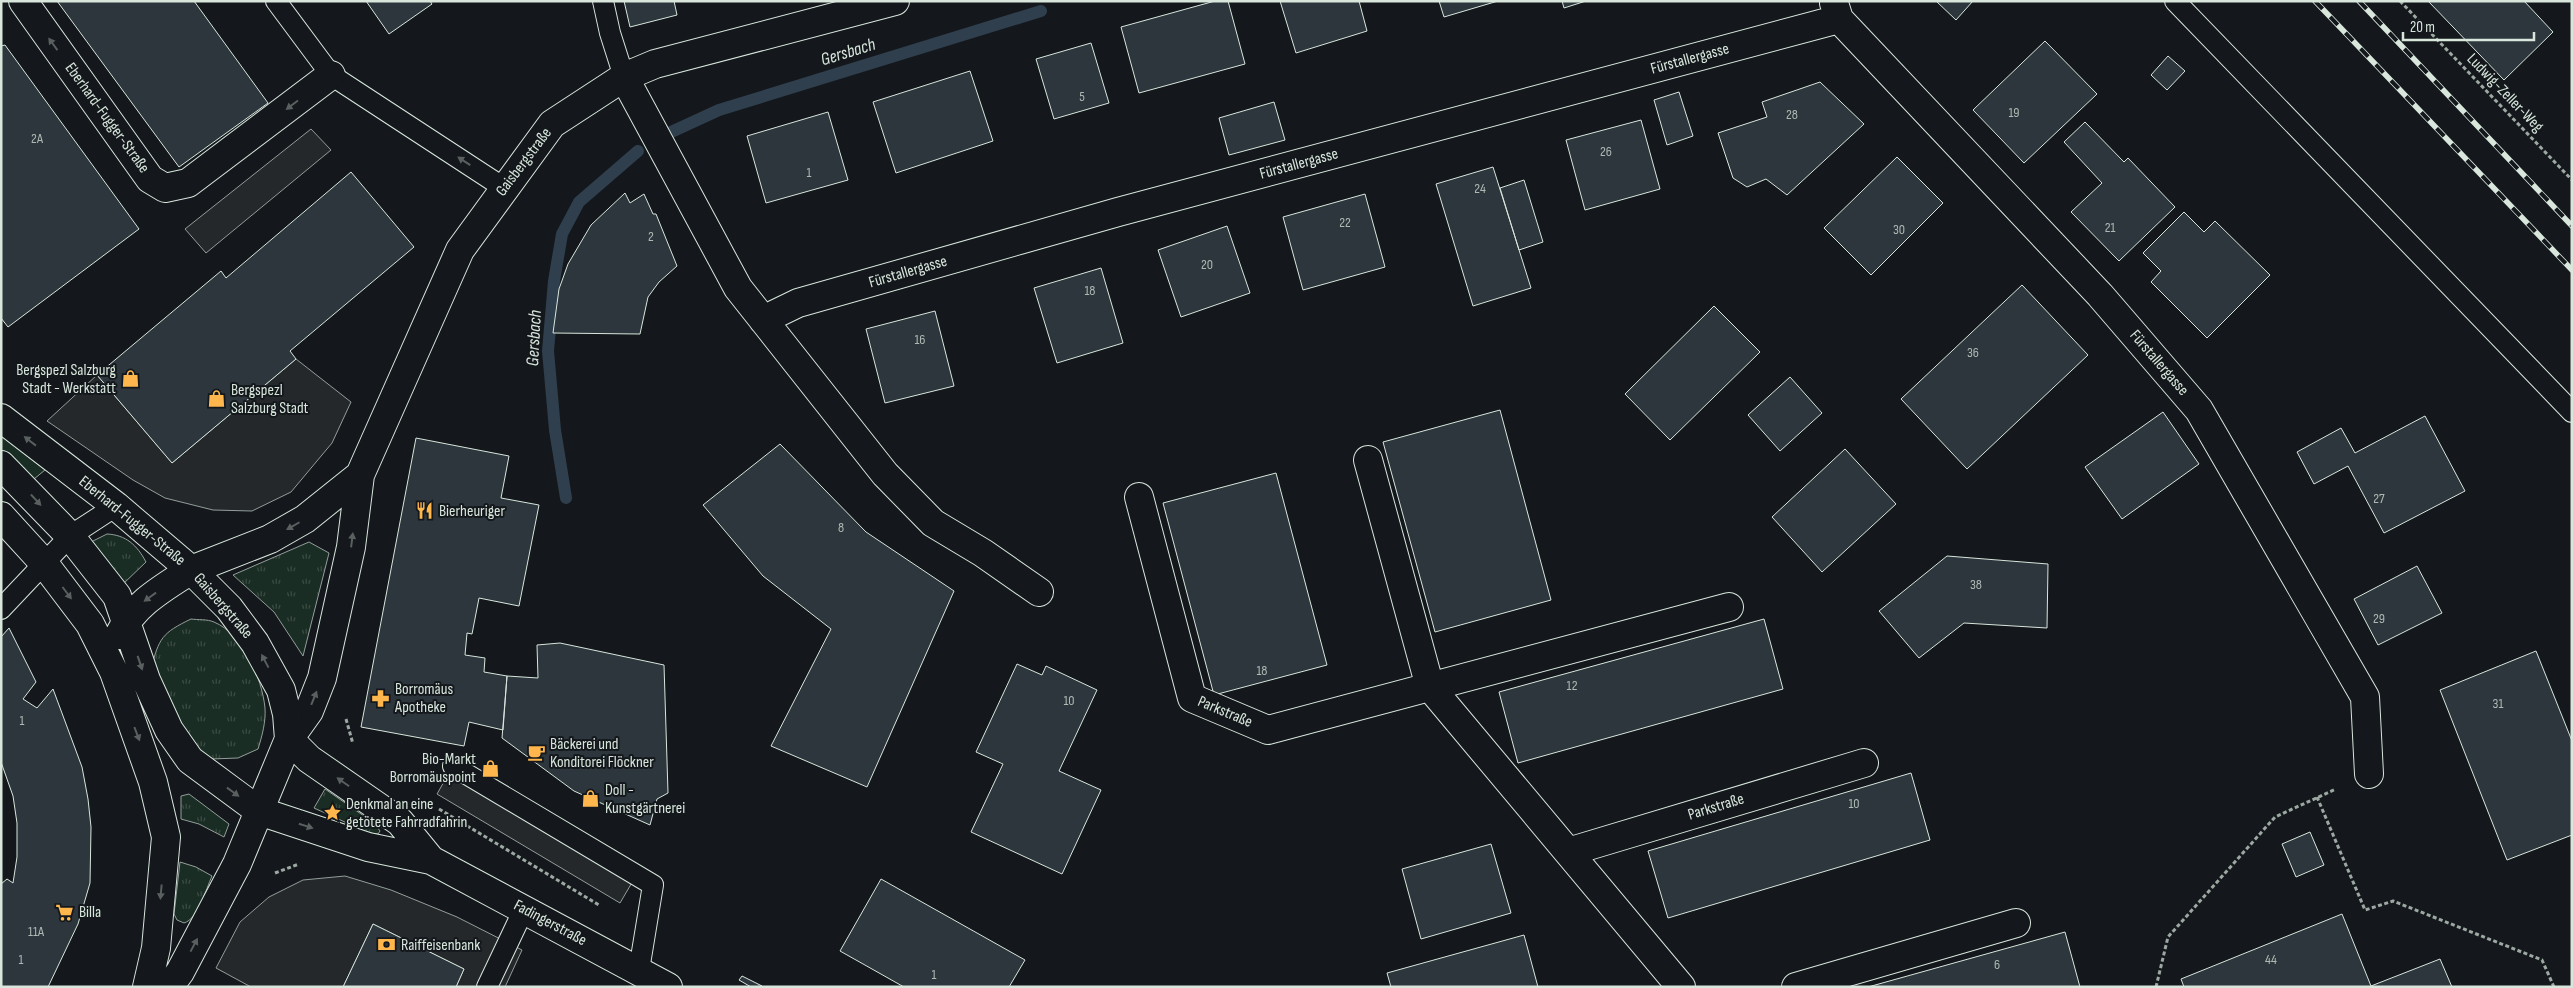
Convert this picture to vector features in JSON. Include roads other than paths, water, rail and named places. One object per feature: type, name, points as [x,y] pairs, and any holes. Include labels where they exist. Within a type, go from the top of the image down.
[{"type":"street","name":"Eberhard-Fugger-Straße","points":[[22,1],[150,179],[166,188],[188,183],[331,75]]},
{"type":"street","name":"Gaisbergstraße","points":[[169,987],[180,972],[237,864],[289,740],[309,711],[322,678],[351,547],[360,475],[460,250],[504,188],[552,124],[624,77],[655,64],[895,1]]},
{"type":"street","name":"Fürstallergasse","points":[[763,320],[798,303],[1836,10],[2100,295],[2200,410],[2365,697],[2369,774]]},
{"type":"street","points":[[624,77],[738,288],[885,474],[933,523],[983,553],[1039,592]]},
{"type":"street","name":"Eberhard-Fugger-Straße","points":[[1,418],[116,506],[191,570]]},
{"type":"street","points":[[1368,460],[1430,687],[1681,987]]},
{"type":"street","name":"Fadingerstraße","points":[[1,465],[70,536],[117,596],[146,680],[169,730],[190,760],[259,811],[368,847],[431,860],[668,987]]},
{"type":"street","name":"Gaisbergstraße","points":[[289,740],[287,714],[280,690],[256,643],[229,608],[191,570],[270,539],[305,519],[360,475]]},
{"type":"street","name":"Parkstraße","points":[[1139,497],[1192,698],[1268,730],[1729,607]]},
{"type":"street","points":[[1,516],[43,562],[90,624],[114,672],[150,774],[166,837],[156,948],[147,987]]},
{"type":"street","points":[[114,672],[115,644],[126,621],[145,600],[191,570]]},
{"type":"street","name":"Fadingerstraße","points":[[289,740],[310,759],[400,822],[431,860]]},
{"type":"street","name":"Parkstraße","points":[[1568,852],[1864,763]]},
{"type":"street","points":[[1796,987],[2016,923]]},
{"type":"lane","points":[[276,1],[331,75],[504,188]]},
{"type":"lane","points":[[603,1],[610,33],[624,77]]},
{"type":"lane","points":[[2175,1],[2572,412]]},
{"type":"lane","points":[[1,609],[43,562],[70,536],[116,506]]},
{"type":"lane","points":[[454,766],[653,885],[639,970]]},
{"type":"lane","points":[[487,987],[524,909]]},
{"type":"waterway","name":"Gersbach","points":[[669,133],[719,110],[1041,11]]},
{"type":"waterway","name":"Gersbach","points":[[566,498],[555,430],[548,351],[554,281],[562,234],[579,202],[638,151]]},
{"type":"railway","points":[[2315,1],[2572,270]]},
{"type":"railway","points":[[2359,1],[2572,226]]},
{"type":"place","name":"Bergspezl Salzburg Stadt - Werkstatt","points":[[130,379]]},
{"type":"place","name":"Bergspezl Salzburg Stadt","points":[[217,399]]},
{"type":"place","name":"Bierheuriger","points":[[425,511]]},
{"type":"place","name":"Borromäus Apotheke","points":[[381,698]]},
{"type":"place","name":"Bäckerei und Konditorei Flöckner","points":[[536,753]]},
{"type":"place","name":"Bio-Markt Borromäuspoint","points":[[490,768]]},
{"type":"place","name":"Doll - Kunstgärtnerei","points":[[591,799]]},
{"type":"place","name":"Denkmal an eine getötete Fahrradfahrin","points":[[332,813]]},
{"type":"place","name":"Billa","points":[[65,912]]},
{"type":"place","name":"Raiffeisenbank","points":[[387,945]]}]
